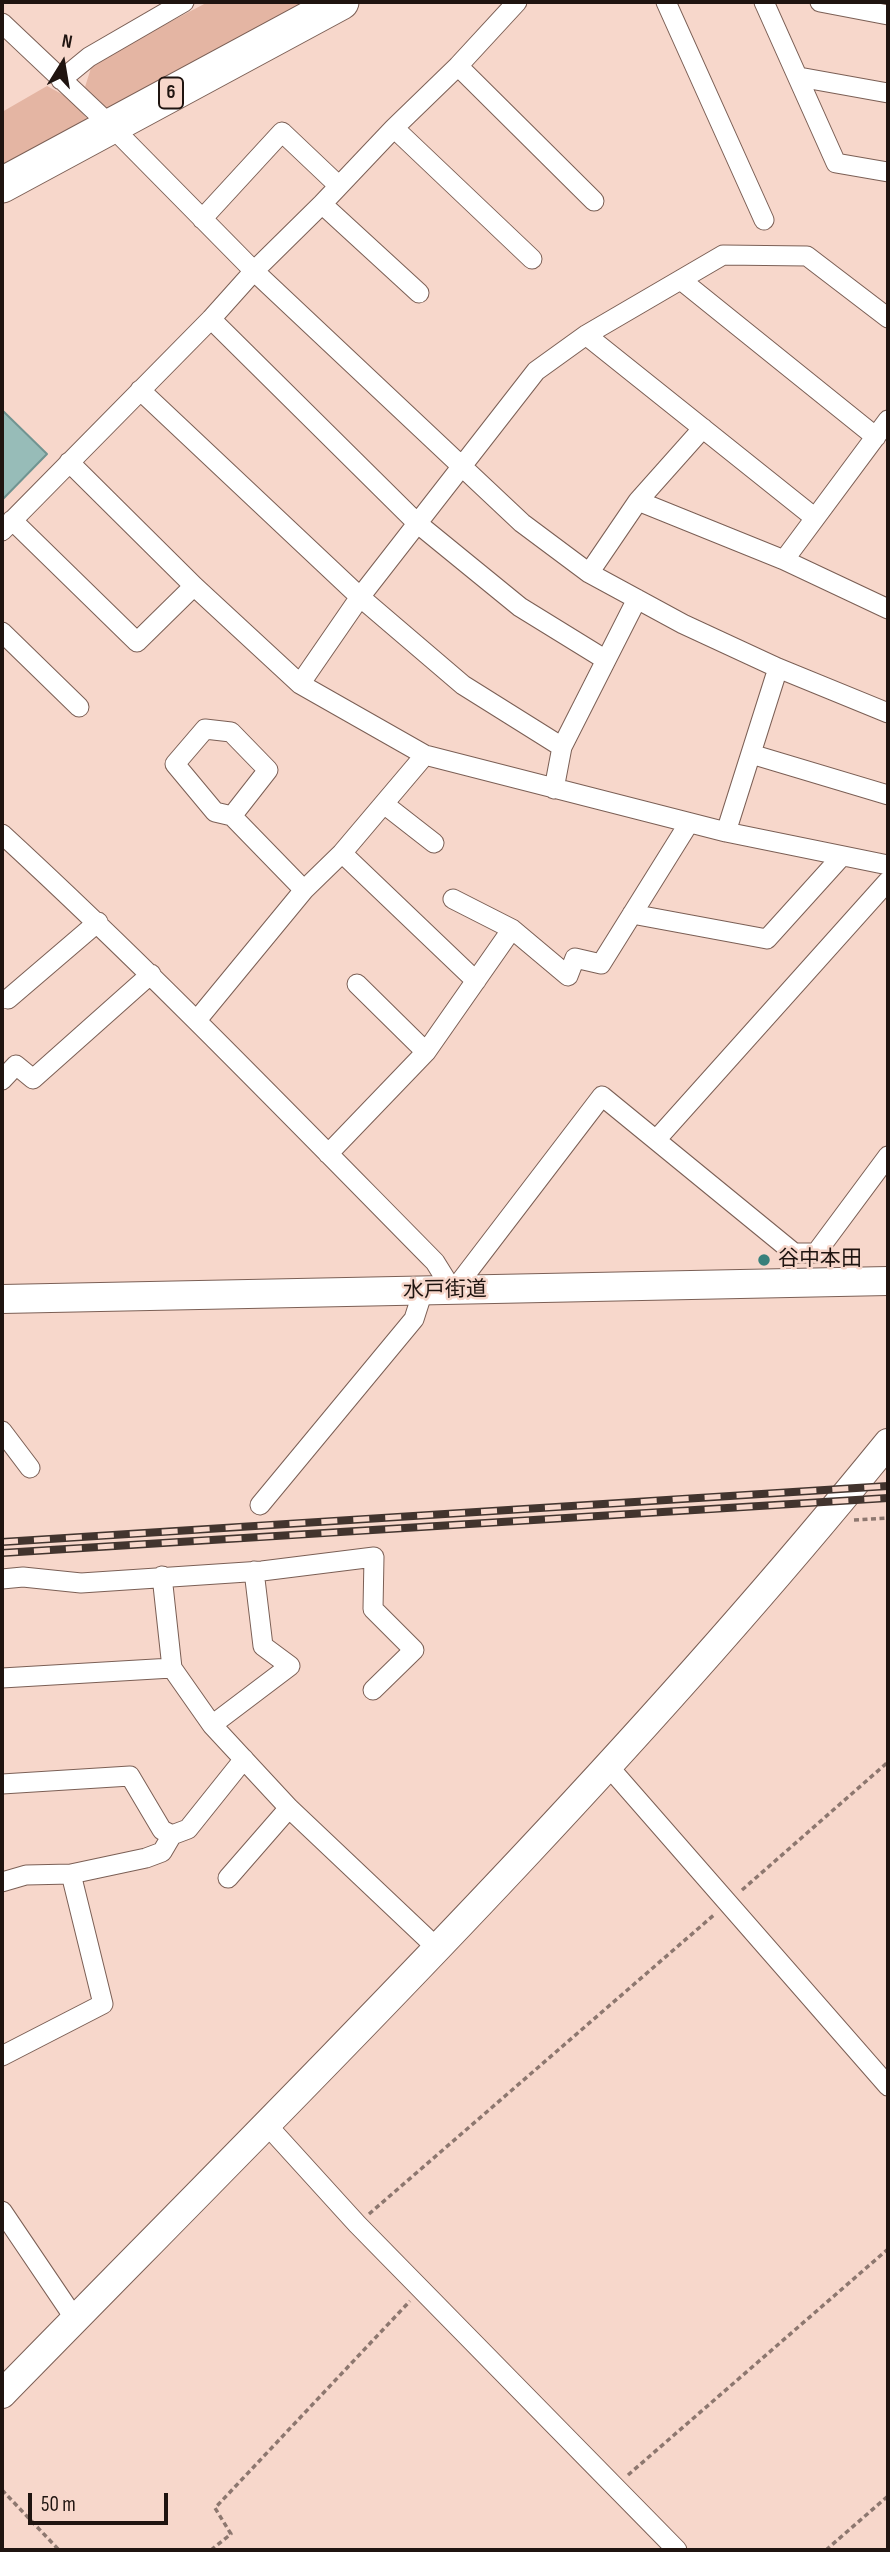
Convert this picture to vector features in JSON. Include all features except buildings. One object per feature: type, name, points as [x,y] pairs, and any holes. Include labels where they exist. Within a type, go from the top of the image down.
[{"type":"highway","name":"6","points":[[2,185],[341,2]]},
{"type":"street","points":[[61,80],[89,57],[184,2]]},
{"type":"street","points":[[194,586],[137,642],[7,525],[211,319],[254,271],[394,128],[458,66],[517,2]]},
{"type":"street","points":[[666,2],[764,220]]},
{"type":"street","points":[[764,2],[836,163],[888,172]]},
{"type":"street","points":[[820,2],[888,15]]},
{"type":"street","points":[[2,23],[111,126],[254,271],[522,523],[589,573],[683,624],[778,668],[888,713]]},
{"type":"street","points":[[458,66],[594,201]]},
{"type":"street","points":[[799,77],[888,93]]},
{"type":"street","points":[[394,128],[532,259]]},
{"type":"street","points":[[202,219],[282,132],[339,186]]},
{"type":"street","points":[[322,204],[419,293]]},
{"type":"street","points":[[300,684],[360,597],[536,371],[586,335],[723,255],[807,257],[888,318]]},
{"type":"street","points":[[681,280],[876,437]]},
{"type":"street","points":[[211,319],[417,523],[520,607],[606,660]]},
{"type":"street","points":[[586,335],[815,518]]},
{"type":"street","points":[[140,390],[360,597],[463,685],[562,747]]},
{"type":"street","points":[[784,560],[888,420]]},
{"type":"street","points":[[589,573],[638,501],[703,428]]},
{"type":"street","points":[[69,462],[194,586],[300,684],[425,755],[726,832],[888,865]]},
{"type":"street","points":[[638,501],[784,560],[888,609]]},
{"type":"street","points":[[554,789],[562,747],[637,599]]},
{"type":"street","points":[[2,632],[79,707]]},
{"type":"street","points":[[726,832],[778,668]]},
{"type":"street","points":[[232,816],[268,770],[231,732],[205,729],[175,764],[215,812],[232,816],[304,890]]},
{"type":"street","points":[[751,754],[888,795]]},
{"type":"street","points":[[197,1020],[304,890],[342,853],[425,755]]},
{"type":"street","points":[[384,804],[434,844]]},
{"type":"street","points":[[453,899],[512,929],[568,976],[575,958],[601,964],[689,823]]},
{"type":"street","points":[[2,834],[98,922],[197,1020],[435,1262],[453,1291],[602,1096],[794,1253],[816,1253],[888,1156]]},
{"type":"street","points":[[342,853],[476,981]]},
{"type":"street","points":[[632,914],[767,939],[842,856]]},
{"type":"street","points":[[656,1140],[888,881]]},
{"type":"street","points":[[8,999],[98,922]]},
{"type":"street","points":[[328,1154],[426,1052],[512,929]]},
{"type":"street","points":[[2,1080],[16,1065],[33,1079],[151,974]]},
{"type":"street","points":[[357,984],[426,1052]]},
{"type":"street","points":[[804,1253],[808,1283]]},
{"type":"street","name":"水戸街道","points":[[2,1299],[888,1280]]},
{"type":"street","points":[[260,1505],[415,1319],[423,1291]]},
{"type":"street","points":[[2,1431],[30,1468]]},
{"type":"street","points":[[2,2394],[267,2126],[609,1767],[824,1522],[888,1443]]},
{"type":"street","points":[[2,1579],[23,1577],[80,1583],[254,1571],[374,1557],[373,1609],[414,1650],[373,1689]]},
{"type":"street","points":[[212,1725],[290,1666],[263,1646],[254,1571]]},
{"type":"street","points":[[162,1576],[172,1668],[212,1725],[289,1808],[438,1949]]},
{"type":"street","points":[[2,1678],[172,1668]]},
{"type":"street","points":[[2,1882],[26,1875],[71,1874],[162,1852],[172,1835],[188,1829],[244,1759]]},
{"type":"street","points":[[609,1767],[888,2086]]},
{"type":"street","points":[[2,1784],[130,1776],[162,1830],[172,1835]]},
{"type":"street","points":[[228,1878],[289,1808]]},
{"type":"street","points":[[2,2056],[103,2004],[71,1874]]},
{"type":"street","points":[[267,2126],[357,2224],[677,2550]]},
{"type":"street","points":[[2,2211],[75,2319]]},
{"type":"path","points":[[357,2224],[888,1762]]},
{"type":"path","points":[[615,2486],[888,2249]]},
{"type":"path","points":[[211,2550],[231,2534],[215,2508],[421,2289]]},
{"type":"path","points":[[2,2490],[59,2550]]},
{"type":"path","points":[[825,2550],[888,2496]]},
{"type":"shaded area","points":[[208,2],[310,2],[114,110],[106,107],[85,87],[91,68],[122,47]]},
{"type":"shaded area","points":[[47,86],[69,98],[89,121],[2,168],[2,112]]},
{"type":"railway","points":[[2,1542],[888,1486]]},
{"type":"railway","points":[[2,1553],[888,1498]]},
{"type":"place","name":"谷中本田","points":[[764,1260]]}]
